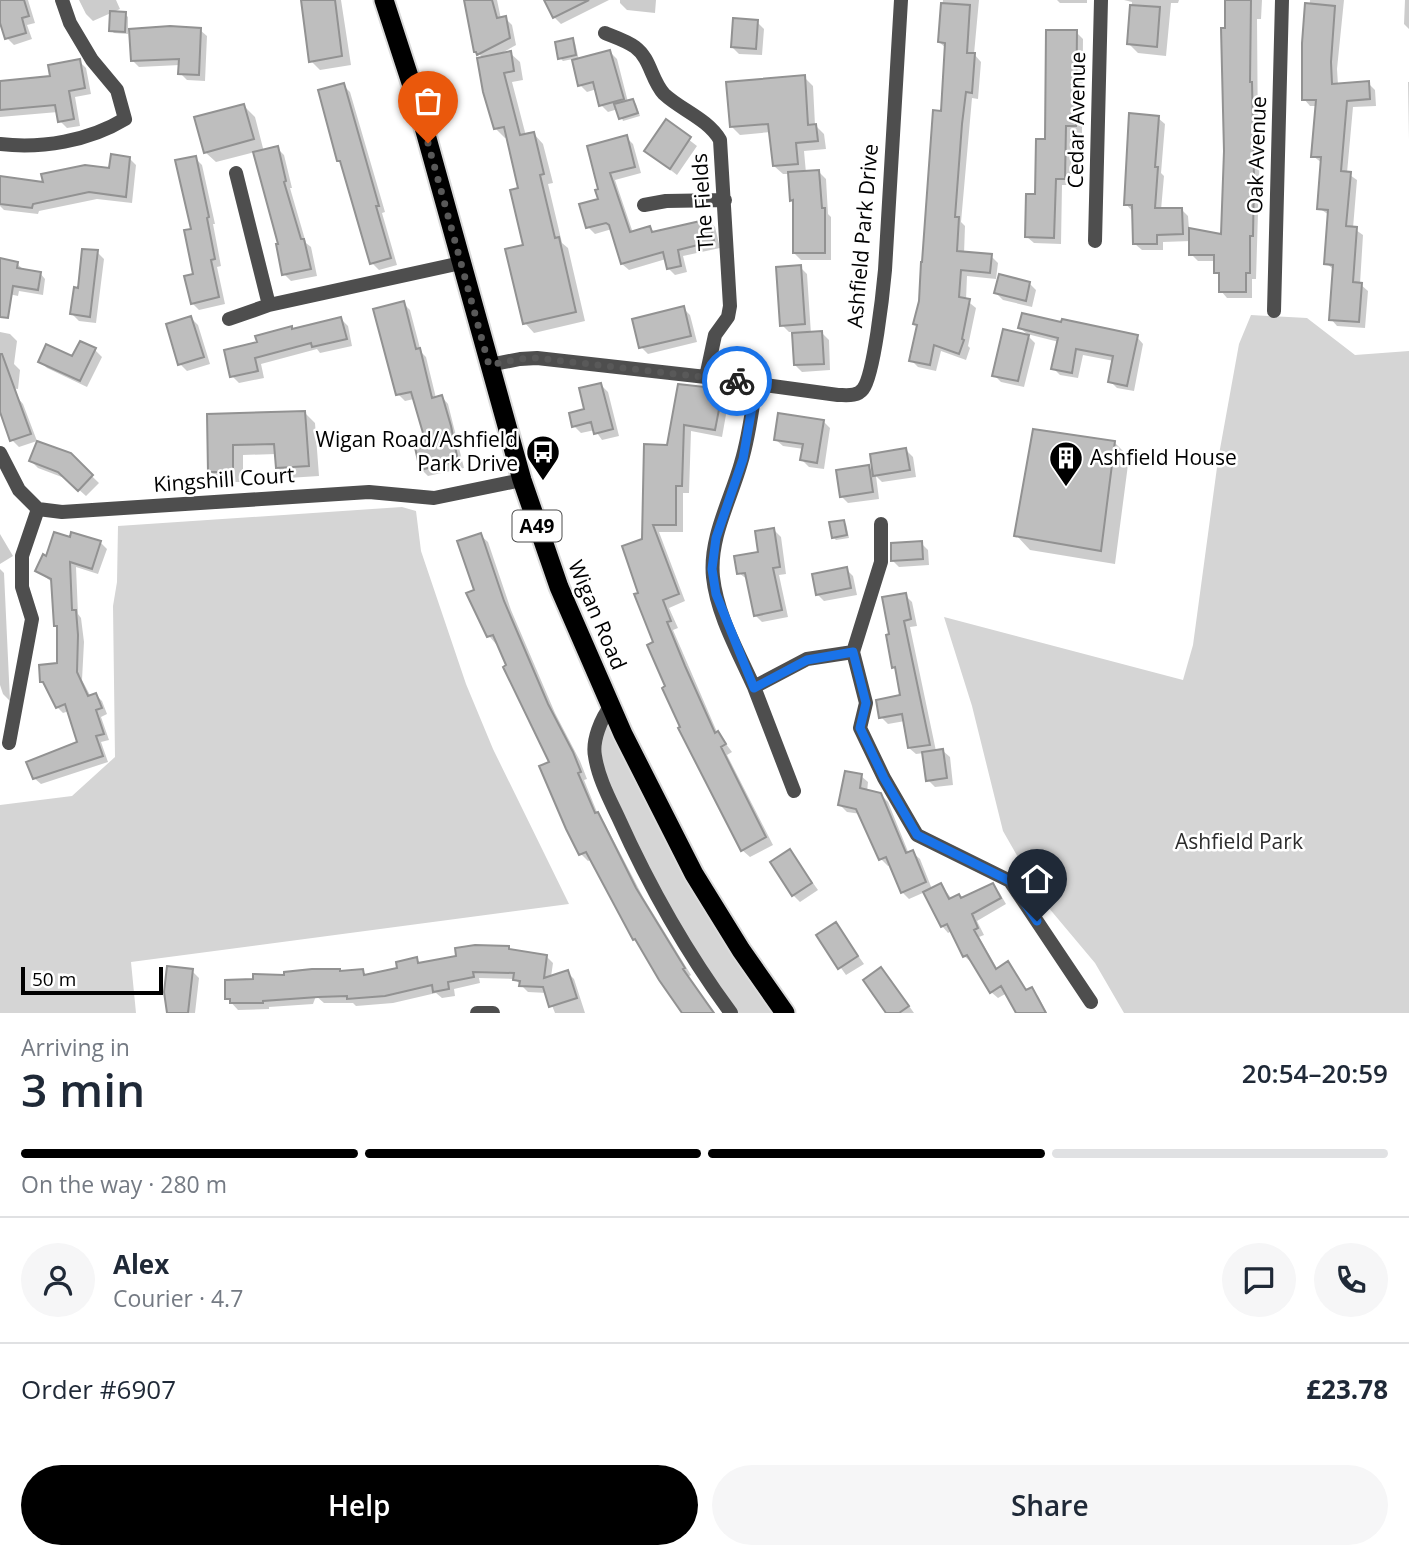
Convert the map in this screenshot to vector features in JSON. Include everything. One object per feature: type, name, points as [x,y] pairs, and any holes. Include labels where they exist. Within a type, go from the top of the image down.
[{"type":"highway","name":"Wigan Road","points":[[384,0],[415,95],[522,480],[559,587],[651,793],[694,874],[741,950],[785,1013]]},
{"type":"street","points":[[0,144],[18,146],[54,143],[108,129],[125,119],[117,90],[92,60],[75,32],[62,0]]},
{"type":"street","name":"Ashfield Park Drive","points":[[489,365],[537,358],[838,395],[856,394],[865,387],[881,310],[885,271],[901,0]]},
{"type":"street","name":"Cedar Avenue","points":[[1096,241],[1101,0]]},
{"type":"street","name":"Oak Avenue","points":[[1274,311],[1283,0]]},
{"type":"street","name":"The Fields","points":[[605,33],[636,48],[647,61],[652,77],[662,92],[717,134],[721,144],[729,313],[715,335],[706,377]]},
{"type":"street","points":[[236,173],[269,305]]},
{"type":"street","points":[[644,205],[666,201],[725,200]]},
{"type":"street","points":[[229,319],[269,305],[461,262]]},
{"type":"street","points":[[756,384],[747,440],[732,496],[716,538],[712,569],[716,594],[794,791]]},
{"type":"street","points":[[0,453],[19,490],[37,509],[22,556],[22,587],[32,619],[9,743]]},
{"type":"street","name":"Kingshill Court","points":[[37,509],[62,512],[369,492],[434,498],[522,480]]},
{"type":"street","points":[[881,524],[881,562],[853,652],[866,703],[860,728],[884,778],[917,835],[1010,881],[1091,1002]]},
{"type":"street","points":[[754,688],[807,660],[853,652]]},
{"type":"street","points":[[611,706],[602,718],[594,754],[604,786],[658,899],[703,974],[731,1013]]},
{"type":"street","points":[[477,1013],[493,1013]]},
{"type":"green space","name":"Ashfield Park","points":[[1251,315],[1307,318],[1355,355],[1409,351],[1409,1013],[1124,1013],[1095,963],[1043,901],[1003,831],[972,706],[944,617],[1183,680],[1193,645],[1218,460],[1239,344]]},
{"type":"green space","points":[[402,507],[416,511],[421,551],[466,684],[493,749],[569,904],[131,962],[136,1013],[0,1013],[0,805],[72,796],[115,757],[113,606],[117,582],[118,526]]},
{"type":"green space","points":[[602,718],[623,734],[785,1013],[731,1013],[658,899],[594,754]]},
{"type":"building","points":[[0,0],[24,0],[29,16],[22,18],[26,33],[5,39],[0,23]]},
{"type":"building","points":[[301,0],[335,0],[342,56],[309,62]]},
{"type":"building","points":[[464,0],[492,0],[497,18],[506,16],[510,38],[477,55],[474,52]]},
{"type":"building","points":[[544,0],[589,0],[553,18]]},
{"type":"building","points":[[1225,0],[1251,0],[1250,82],[1254,179],[1253,236],[1250,236],[1250,273],[1246,273],[1246,292],[1219,292],[1219,273],[1214,273],[1214,255],[1189,255],[1189,228],[1221,234],[1224,151],[1221,28],[1225,28]]},
{"type":"building","points":[[941,3],[970,5],[967,53],[975,53],[972,93],[966,92],[962,124],[955,217],[959,217],[957,251],[992,254],[990,273],[961,270],[959,297],[970,299],[962,339],[964,340],[959,354],[934,345],[930,365],[909,361],[917,325],[913,324],[919,301],[933,110],[941,111],[945,43],[938,42]]},
{"type":"building","points":[[1305,3],[1335,6],[1332,84],[1369,81],[1370,99],[1347,101],[1341,171],[1351,172],[1346,226],[1357,227],[1353,282],[1362,283],[1359,322],[1329,320],[1333,265],[1324,264],[1328,210],[1317,209],[1321,157],[1311,157],[1316,100],[1302,100]]},
{"type":"building","points":[[1130,5],[1160,7],[1157,47],[1127,44]]},
{"type":"building","points":[[110,11],[126,12],[125,32],[109,31]]},
{"type":"building","points":[[733,18],[758,20],[756,49],[731,47]]},
{"type":"building","points":[[170,26],[201,28],[199,75],[178,74],[179,59],[131,61],[129,29]]},
{"type":"building","points":[[1046,30],[1077,30],[1076,126],[1066,126],[1065,179],[1056,179],[1054,238],[1025,237],[1026,194],[1035,194],[1036,139],[1045,139]]},
{"type":"building","points":[[573,38],[576,55],[558,59],[555,42]]},
{"type":"building","points":[[610,50],[624,99],[599,106],[593,82],[578,86],[572,60]]},
{"type":"building","points":[[511,51],[514,71],[504,73],[520,135],[534,132],[544,174],[540,175],[555,238],[559,237],[576,312],[523,324],[505,249],[523,245],[510,190],[518,188],[504,127],[494,129],[477,58]]},
{"type":"building","points":[[80,59],[85,88],[69,91],[74,119],[58,122],[55,105],[0,110],[0,81],[50,76],[48,65]]},
{"type":"building","points":[[805,75],[808,125],[816,124],[818,141],[796,143],[798,164],[773,166],[768,124],[730,127],[726,82]]},
{"type":"building","points":[[344,83],[391,258],[370,264],[340,161],[337,161],[318,90]]},
{"type":"building","points":[[633,99],[638,113],[619,119],[614,104]]},
{"type":"building","points":[[244,104],[254,139],[204,153],[194,117]]},
{"type":"building","points":[[1129,113],[1159,116],[1155,208],[1182,208],[1183,234],[1157,235],[1157,244],[1133,244],[1132,205],[1124,205]]},
{"type":"building","points":[[666,119],[691,137],[670,169],[644,151]]},
{"type":"building","points":[[627,135],[635,167],[610,173],[630,232],[650,226],[652,232],[709,219],[714,241],[678,250],[681,266],[667,269],[663,252],[621,264],[609,225],[606,223],[586,228],[579,204],[598,199],[587,146]]},
{"type":"building","points":[[278,146],[286,181],[284,182],[301,239],[304,239],[311,269],[282,275],[278,244],[253,152]]},
{"type":"building","points":[[111,154],[130,157],[126,197],[89,192],[33,204],[32,208],[0,204],[0,176],[43,182],[41,174],[85,165],[109,168]]},
{"type":"building","points":[[196,156],[209,217],[207,218],[215,259],[211,260],[219,297],[191,304],[184,276],[193,274],[184,230],[191,229],[175,160]]},
{"type":"building","points":[[819,170],[822,208],[825,208],[825,253],[793,253],[793,200],[790,201],[788,172]]},
{"type":"building","points":[[82,249],[98,250],[90,317],[70,314],[74,287],[78,288]]},
{"type":"building","points":[[0,258],[18,262],[17,268],[41,272],[38,290],[13,286],[8,318],[0,317]]},
{"type":"building","points":[[801,265],[805,324],[780,326],[776,267]]},
{"type":"building","points":[[999,274],[1030,282],[1026,301],[994,293]]},
{"type":"building","points":[[404,301],[416,349],[420,348],[432,398],[442,395],[458,461],[420,470],[414,443],[425,440],[411,392],[396,395],[373,309]]},
{"type":"building","points":[[684,306],[691,336],[639,348],[632,319]]},
{"type":"building","points":[[1022,313],[1138,335],[1127,386],[1108,382],[1113,356],[1076,349],[1072,373],[1051,369],[1058,338],[1018,328]]},
{"type":"building","points":[[191,316],[204,357],[178,365],[166,324]]},
{"type":"building","points":[[341,317],[347,339],[312,347],[311,343],[255,358],[258,371],[230,377],[224,350],[257,342],[255,336]]},
{"type":"building","points":[[1003,329],[1029,335],[1018,381],[992,376]]},
{"type":"building","points":[[822,331],[824,364],[794,365],[792,333]]},
{"type":"building","points":[[80,341],[96,348],[80,381],[38,362],[46,344],[72,356]]},
{"type":"building","points":[[0,354],[31,434],[10,441],[0,412]]},
{"type":"building","points":[[601,383],[613,429],[594,434],[591,422],[572,427],[569,413],[584,409],[579,388]]},
{"type":"building","points":[[678,384],[723,389],[715,430],[684,425],[682,486],[676,486],[676,525],[653,525],[679,594],[663,600],[671,621],[667,622],[715,733],[718,731],[726,744],[721,747],[766,837],[741,851],[678,728],[680,727],[662,688],[665,686],[647,645],[653,642],[634,594],[638,593],[622,546],[642,539],[644,444],[667,445]]},
{"type":"building","points":[[305,411],[309,466],[276,468],[274,444],[233,445],[233,472],[208,472],[207,414]]},
{"type":"building","points":[[778,413],[824,420],[817,463],[800,460],[803,444],[774,440]]},
{"type":"building","name":"Ashfield House","points":[[1033,429],[1115,441],[1101,551],[1014,536]]},
{"type":"building","points":[[37,441],[71,453],[93,475],[78,491],[58,472],[29,461]]},
{"type":"building","points":[[906,448],[910,470],[873,476],[870,454]]},
{"type":"building","points":[[869,465],[873,492],[840,497],[836,470]]},
{"type":"building","points":[[844,520],[847,535],[832,538],[829,522]]},
{"type":"building","points":[[774,528],[780,567],[773,568],[782,610],[754,616],[745,573],[737,574],[734,556],[758,552],[755,531]]},
{"type":"building","points":[[54,532],[70,537],[71,532],[101,541],[92,569],[70,562],[72,610],[76,610],[78,635],[77,672],[88,696],[96,693],[102,708],[96,710],[104,734],[96,736],[103,756],[33,779],[26,762],[77,742],[65,704],[56,708],[43,682],[40,682],[39,665],[57,663],[57,626],[54,626],[51,579],[35,571],[43,554],[46,556]]},
{"type":"building","points":[[481,533],[504,601],[548,704],[573,752],[581,772],[578,773],[595,813],[598,812],[636,888],[685,968],[683,969],[714,1013],[682,1013],[635,939],[633,940],[586,852],[579,855],[566,829],[539,766],[549,762],[503,667],[506,665],[493,635],[487,637],[466,593],[474,590],[457,541]]},
{"type":"building","points":[[922,541],[923,559],[891,561],[891,543]]},
{"type":"building","points":[[847,567],[851,588],[816,595],[812,574]]},
{"type":"building","points":[[906,593],[911,619],[904,621],[930,745],[908,748],[902,714],[879,718],[876,700],[900,695],[895,667],[892,668],[882,597]]},
{"type":"building","points":[[943,749],[947,778],[926,781],[922,752]]},
{"type":"building","points":[[845,771],[862,774],[860,788],[881,793],[906,853],[913,850],[926,882],[901,893],[886,857],[879,860],[856,809],[838,805]]},
{"type":"building","points":[[790,849],[812,883],[792,896],[770,862]]},
{"type":"building","points":[[941,883],[949,899],[959,894],[961,898],[993,883],[1001,898],[972,914],[978,928],[974,930],[996,969],[1008,961],[1026,990],[1032,987],[1046,1013],[1016,1013],[1001,986],[990,993],[967,955],[963,957],[947,924],[941,927],[923,892]]},
{"type":"building","points":[[836,922],[858,956],[838,969],[816,935]]},
{"type":"building","points":[[475,945],[509,946],[509,949],[547,955],[544,978],[568,970],[577,998],[549,1007],[543,987],[519,986],[520,981],[513,980],[514,973],[473,972],[474,977],[448,982],[449,989],[433,992],[432,985],[385,996],[347,999],[347,996],[230,1003],[230,999],[225,999],[225,980],[253,979],[253,974],[284,975],[284,972],[312,969],[363,969],[364,975],[397,968],[396,962],[417,957],[418,963],[456,956],[455,948]]},
{"type":"building","points":[[167,966],[193,969],[188,1013],[167,1013],[164,992]]},
{"type":"building","points":[[881,967],[909,1006],[899,1013],[886,1013],[863,980]]},
{"type":"way so far","points":[[428,143],[489,365],[537,358],[737,381]]},
{"type":"place","name":"Wigan Road/Ashfield Park Drive","points":[[543,482]]},
{"type":"place","name":"Ashfield House","points":[[1066,488]]},
{"type":"route","points":[[737,381],[756,384],[743,459],[716,538],[712,569],[724,618],[754,688],[807,660],[853,652],[866,703],[860,728],[884,778],[917,835],[1010,881],[1037,921]]}]
